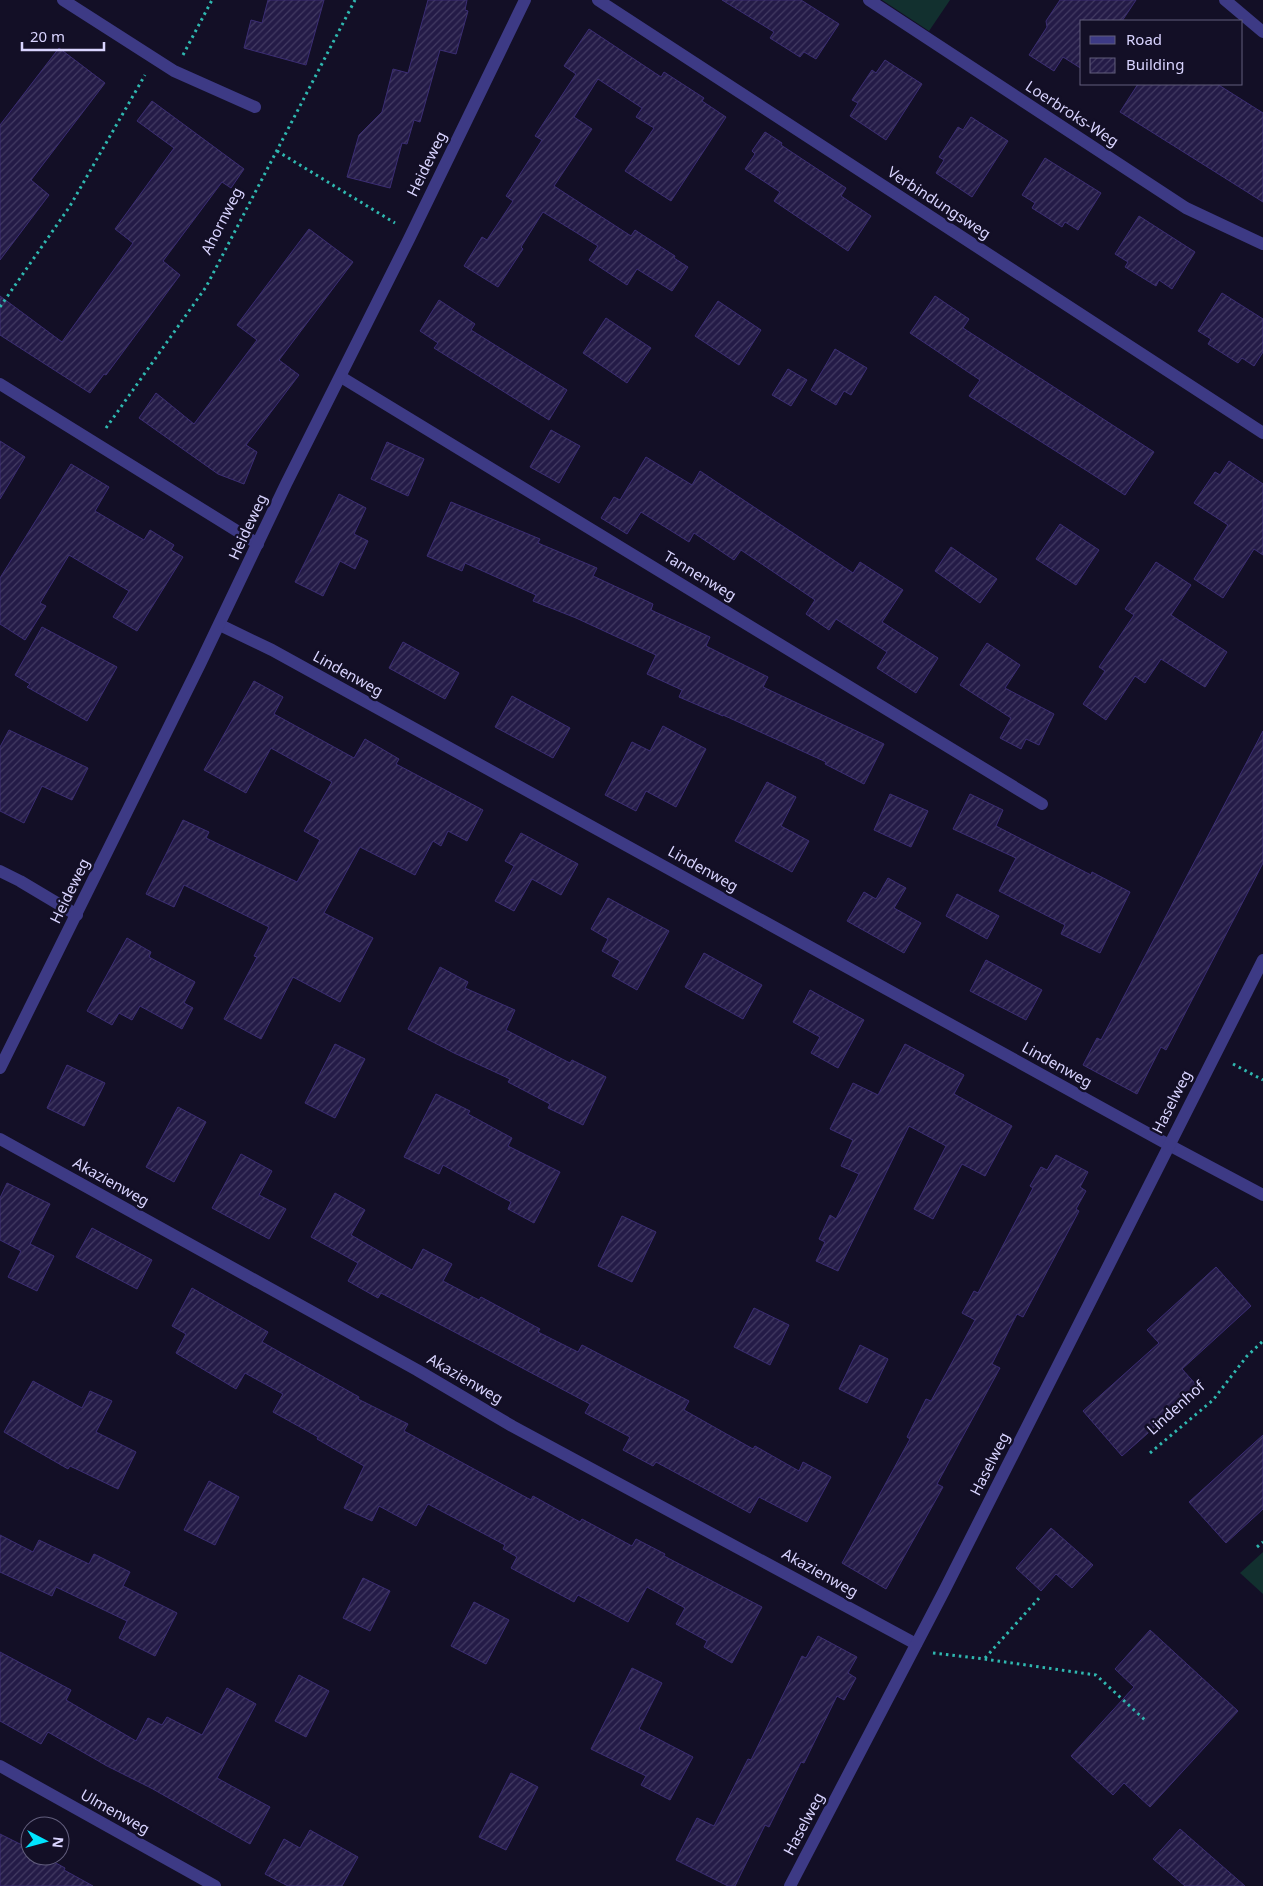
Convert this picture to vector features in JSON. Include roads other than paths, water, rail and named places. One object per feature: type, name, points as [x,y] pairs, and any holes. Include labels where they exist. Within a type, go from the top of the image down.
[{"type":"street","points":[[63,0],[174,71],[255,107]]},
{"type":"street","name":"Heideweg","points":[[0,1068],[77,915],[525,0]]},
{"type":"street","name":"Verbindungsweg","points":[[598,0],[1263,433]]},
{"type":"street","name":"Loerbroks-Weg","points":[[869,0],[1186,208],[1263,244]]},
{"type":"street","points":[[1225,0],[1263,32]]},
{"type":"street","name":"Tannenweg","points":[[341,376],[1042,804]]},
{"type":"street","points":[[0,384],[258,544]]},
{"type":"street","name":"Lindenweg","points":[[220,624],[289,660],[1169,1145]]},
{"type":"street","points":[[0,872],[20,881],[77,915]]},
{"type":"street","name":"Haselweg","points":[[790,1886],[944,1591],[1263,960]]},
{"type":"street","name":"Akazienweg","points":[[0,1138],[409,1365],[512,1426],[916,1644]]},
{"type":"street","points":[[1169,1145],[1263,1195]]},
{"type":"street","name":"Ulmenweg","points":[[0,1766],[215,1886]]}]
